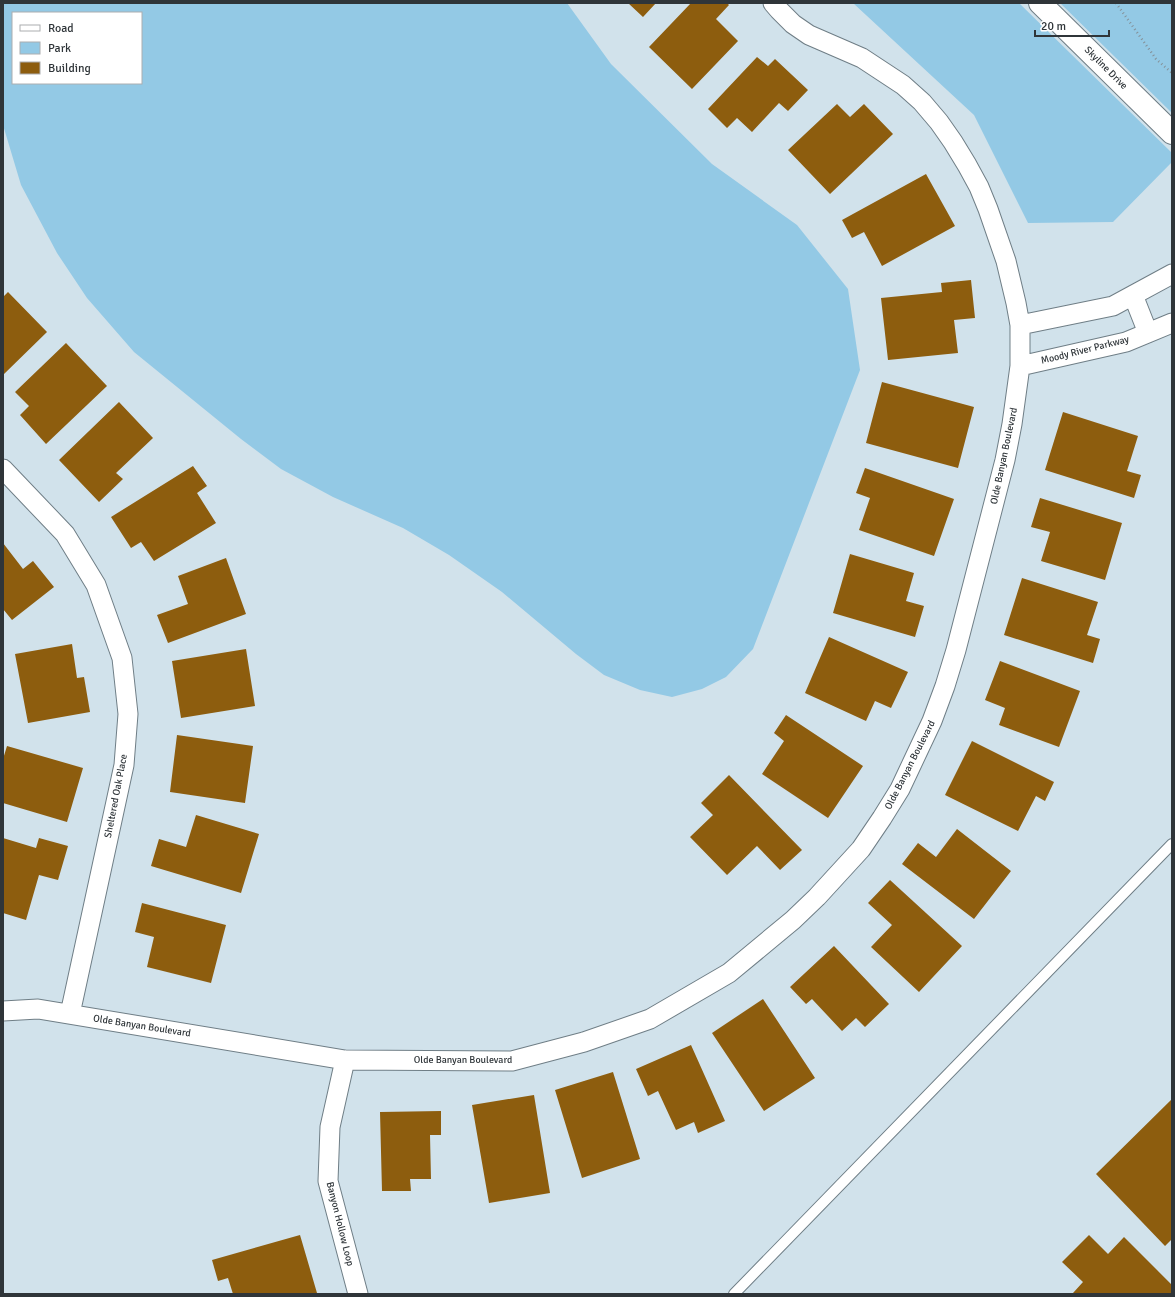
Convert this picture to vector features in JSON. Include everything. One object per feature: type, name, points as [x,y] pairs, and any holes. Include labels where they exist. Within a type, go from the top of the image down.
[{"type":"street","name":"Olde Banyan Boulevard","points":[[3,1012],[38,1009],[345,1060],[512,1060],[584,1042],[650,1019],[729,973],[793,920],[817,897],[861,849],[900,789],[932,721],[956,650],[1012,424],[1020,366],[1020,324],[1006,261],[988,209],[979,187],[967,165],[953,142],[938,122],[922,102],[903,85],[862,58],[809,35],[793,24],[773,3]]},
{"type":"street","name":"Skyline Drive","points":[[1040,3],[1172,133]]},
{"type":"street","points":[[1020,324],[1113,306],[1172,274]]},
{"type":"street","points":[[1134,295],[1148,333]]},
{"type":"street","name":"Moody River Parkway","points":[[1020,366],[1126,342],[1172,323]]},
{"type":"street","name":"Sheltered Oak Place","points":[[3,469],[65,534],[96,585],[122,658],[128,714],[124,765],[70,1014]]},
{"type":"street","name":"Banyon Hollow Loop","points":[[345,1060],[330,1127],[328,1181],[358,1294]]},
{"type":"lane","points":[[734,1294],[1172,844]]},
{"type":"path","points":[[1116,3],[1156,59],[1172,73]]},
{"type":"green space","points":[[3,3],[567,3],[611,64],[712,164],[797,225],[848,289],[860,370],[753,649],[726,677],[702,689],[672,697],[640,690],[604,675],[576,654],[502,592],[449,555],[403,528],[333,497],[281,469],[241,439],[134,352],[87,298],[57,253],[21,185],[3,125]]},
{"type":"green space","points":[[853,3],[1019,3],[1172,153],[1172,162],[1113,222],[1028,223],[974,115]]},
{"type":"green space","points":[[1060,3],[1172,3],[1172,113]]},
{"type":"building","points":[[628,3],[656,3],[643,17]]},
{"type":"building","points":[[691,3],[727,3],[729,5],[716,19],[738,41],[692,89],[649,47]]},
{"type":"building","points":[[757,57],[768,66],[775,59],[808,90],[788,111],[779,103],[752,132],[737,118],[727,128],[708,109]]},
{"type":"building","points":[[837,104],[850,117],[864,104],[893,134],[830,194],[788,150]]},
{"type":"building","points":[[926,174],[955,226],[882,266],[864,232],[852,238],[842,220]]},
{"type":"building","points":[[971,280],[975,318],[954,320],[958,353],[888,360],[881,298],[942,292],[941,283]]},
{"type":"building","points":[[8,292],[47,332],[3,375],[3,297]]},
{"type":"building","points":[[66,343],[107,386],[46,444],[20,415],[29,406],[15,392]]},
{"type":"building","points":[[882,382],[974,407],[958,468],[866,443]]},
{"type":"building","points":[[119,402],[153,438],[116,473],[123,479],[99,502],[59,460]]},
{"type":"building","points":[[1063,412],[1138,436],[1127,471],[1141,475],[1134,498],[1045,470]]},
{"type":"building","points":[[193,466],[207,486],[197,493],[216,523],[154,561],[141,542],[131,548],[111,517]]},
{"type":"building","points":[[865,468],[954,499],[934,556],[859,530],[870,498],[856,493]]},
{"type":"building","points":[[1040,498],[1122,523],[1105,580],[1041,561],[1050,532],[1031,527]]},
{"type":"building","points":[[3,543],[23,569],[33,561],[54,587],[12,620],[3,609]]},
{"type":"building","points":[[850,554],[914,573],[906,601],[924,606],[915,637],[833,613]]},
{"type":"building","points":[[226,558],[246,614],[168,643],[157,615],[188,604],[178,576]]},
{"type":"building","points":[[1022,578],[1098,602],[1087,635],[1100,639],[1093,663],[1004,635]]},
{"type":"building","points":[[829,637],[908,672],[891,708],[875,701],[866,721],[805,693]]},
{"type":"building","points":[[72,644],[77,678],[84,677],[90,712],[28,723],[15,654]]},
{"type":"building","points":[[246,649],[255,706],[181,718],[172,661]]},
{"type":"building","points":[[1000,661],[1080,691],[1059,747],[999,725],[1005,708],[985,700]]},
{"type":"building","points":[[786,715],[863,766],[828,818],[762,774],[784,741],[774,733]]},
{"type":"building","points":[[177,735],[253,746],[245,803],[170,792]]},
{"type":"building","points":[[972,741],[1054,782],[1045,801],[1036,796],[1018,831],[945,795]]},
{"type":"building","points":[[7,746],[83,768],[67,822],[3,803],[3,759]]},
{"type":"building","points":[[729,775],[802,850],[780,870],[757,846],[727,875],[690,837],[713,815],[701,803]]},
{"type":"building","points":[[196,815],[259,834],[241,893],[151,866],[159,839],[186,847]]},
{"type":"building","points":[[957,829],[1011,871],[974,919],[902,864],[918,843],[936,857]]},
{"type":"building","points":[[3,838],[36,848],[39,838],[68,846],[58,880],[39,875],[26,920],[3,913]]},
{"type":"building","points":[[890,880],[962,946],[919,992],[871,947],[892,925],[868,903]]},
{"type":"building","points":[[142,903],[226,925],[211,983],[147,967],[154,937],[135,932]]},
{"type":"building","points":[[834,946],[889,1004],[865,1027],[856,1018],[842,1031],[812,999],[806,1004],[790,987]]},
{"type":"building","points":[[763,999],[815,1078],[764,1111],[712,1033]]},
{"type":"building","points":[[691,1045],[725,1121],[698,1133],[694,1122],[676,1130],[658,1091],[648,1096],[636,1069]]},
{"type":"building","points":[[613,1072],[640,1159],[582,1178],[555,1090]]},
{"type":"building","points":[[534,1095],[550,1193],[489,1203],[472,1105]]},
{"type":"building","points":[[1172,1099],[1172,1239],[1165,1246],[1096,1174]]},
{"type":"building","points":[[441,1111],[441,1135],[430,1135],[431,1179],[410,1179],[411,1191],[382,1191],[380,1112]]},
{"type":"building","points":[[300,1235],[317,1293],[233,1294],[228,1278],[218,1281],[212,1260]]},
{"type":"building","points":[[1089,1235],[1108,1254],[1124,1237],[1172,1285],[1172,1294],[1074,1294],[1073,1293],[1083,1282],[1062,1262]]}]
